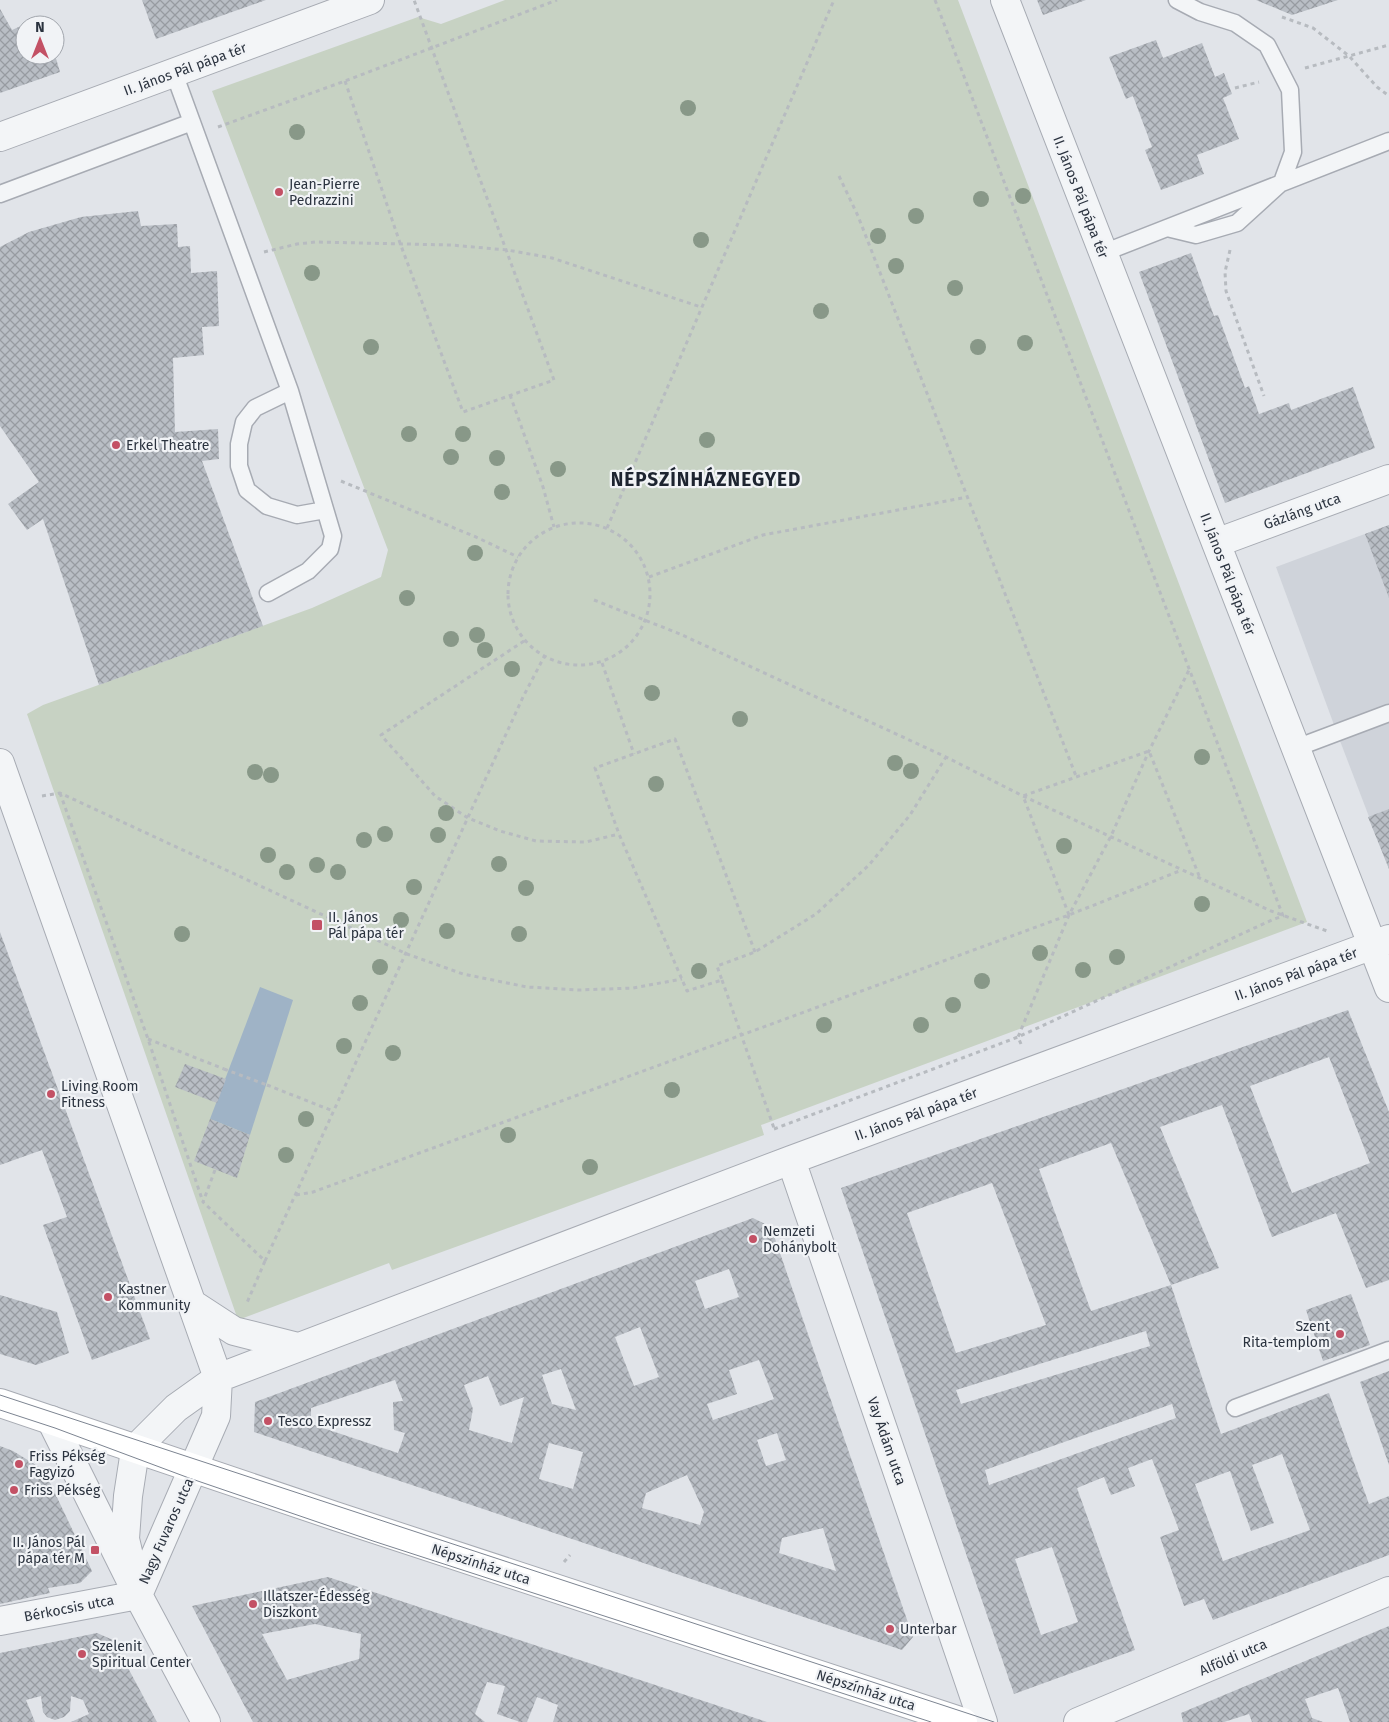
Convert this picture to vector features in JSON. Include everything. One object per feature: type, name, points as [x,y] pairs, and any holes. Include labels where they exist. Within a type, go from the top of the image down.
[{"type":"street","name":"II. János Pál pápa tér","points":[[137,1450],[142,1442],[176,1408],[218,1378],[791,1160],[1381,942],[1296,748],[1004,0]]},
{"type":"street","name":"II. János Pál pápa tér","points":[[0,136],[174,73],[363,1]]},
{"type":"street","name":"Gázláng utca","points":[[1216,542],[1389,479]]},
{"type":"street","points":[[0,762],[7,803],[218,1378],[216,1416],[193,1468]]},
{"type":"street","points":[[1381,942],[1389,988]]},
{"type":"street","name":"Vay Ádám utca","points":[[791,1160],[983,1722]]},
{"type":"street","points":[[191,1302],[234,1331],[298,1347]]},
{"type":"street","name":"Népszínház utca","points":[[0,1403],[344,1520],[963,1722]]},
{"type":"street","name":"Nagy Fuvaros utca","points":[[50,1420],[138,1595],[206,1722]]},
{"type":"street","name":"Nagy Fuvaros utca","points":[[137,1450],[134,1457],[128,1496],[125,1540],[138,1595]]},
{"type":"street","name":"Nagy Fuvaros utca","points":[[138,1595],[193,1468]]},
{"type":"street","name":"Alföldi utca","points":[[1078,1722],[1389,1591]]},
{"type":"street","name":"Bérkocsis utca","points":[[0,1621],[138,1595]]},
{"type":"lane","points":[[1167,228],[1196,235],[1237,223],[1282,182],[1293,152],[1290,90],[1268,45],[1235,23],[1200,12],[1177,0]]},
{"type":"lane","points":[[174,73],[290,391],[333,536],[330,549],[308,571],[268,593]]},
{"type":"lane","points":[[0,194],[194,129]]},
{"type":"lane","points":[[1103,253],[1389,141]]},
{"type":"lane","points":[[290,391],[255,408],[244,422],[239,444],[239,466],[247,490],[267,506],[296,515],[325,510]]},
{"type":"lane","points":[[1296,748],[1389,713]]},
{"type":"lane","points":[[1236,1408],[1389,1350]]},
{"type":"path","points":[[345,81],[400,243],[462,412],[554,380],[414,0]]},
{"type":"path","points":[[194,129],[345,81],[557,0]]},
{"type":"path","points":[[607,528],[834,0]]},
{"type":"path","points":[[935,0],[1283,916]]},
{"type":"path","points":[[1282,18],[1313,28],[1349,56],[1377,87],[1389,96]]},
{"type":"path","points":[[1235,88],[1389,45]]},
{"type":"path","points":[[840,176],[858,216],[1076,776]]},
{"type":"path","points":[[1237,223],[1225,272],[1226,291],[1264,396]]},
{"type":"path","points":[[240,257],[297,244],[316,242],[451,245],[507,250],[552,258],[701,307]]},
{"type":"path","points":[[510,395],[543,487],[554,527]]},
{"type":"path","points":[[315,479],[330,477],[476,536],[518,557]]},
{"type":"path","points":[[649,577],[763,534],[968,497]]},
{"type":"path","points":[[583,523],[607,528],[620,535],[630,544],[639,556],[649,577],[650,604],[646,620],[638,635],[627,648],[602,662],[587,666],[571,666],[544,657],[524,641],[513,622],[507,600],[509,578],[518,557],[533,540],[554,527],[583,523]]},
{"type":"path","points":[[594,600],[646,620],[946,757],[1022,796],[1283,916],[1328,931]]},
{"type":"path","points":[[524,641],[381,735],[435,796],[468,818],[500,831],[536,841],[586,842],[619,834]]},
{"type":"path","points":[[234,1331],[523,697],[544,657]]},
{"type":"path","points":[[602,662],[634,754]]},
{"type":"path","points":[[1018,1037],[1070,914],[1111,836],[1149,751],[1190,669]]},
{"type":"path","points":[[722,980],[687,991],[619,834],[595,768],[676,739],[755,952]]},
{"type":"path","points":[[1022,796],[1149,751]]},
{"type":"path","points":[[1149,751],[1200,878]]},
{"type":"path","points":[[946,757],[910,815],[869,865],[816,914],[755,952],[717,966],[774,1129],[1018,1037],[1274,918],[1283,916]]},
{"type":"path","points":[[7,803],[60,793],[407,954],[463,974],[527,987],[579,990],[633,988],[682,979]]},
{"type":"path","points":[[60,793],[148,1039],[203,1202],[265,1261]]},
{"type":"path","points":[[1022,796],[1070,914]]},
{"type":"path","points":[[296,1195],[313,1192],[1070,914],[1182,870]]},
{"type":"path","points":[[148,1039],[333,1111]]},
{"type":"path","points":[[203,1202],[215,1170]]},
{"type":"shaded area","points":[[1389,525],[1389,869],[1276,567]]},
{"type":"green space","name":"II. János Pál pápa tér","points":[[505,0],[958,0],[1307,922],[761,1125],[764,1135],[392,1270],[389,1263],[238,1320],[27,714],[43,705],[312,608],[381,577],[388,550],[212,91],[418,17],[441,24]]},
{"type":"water","points":[[260,987],[293,1000],[250,1135],[210,1119]]},
{"type":"building","points":[[142,0],[266,0],[156,39]]},
{"type":"building","points":[[1037,0],[1086,0],[1043,15]]},
{"type":"building","points":[[1256,0],[1338,0],[1292,15]]},
{"type":"building","points":[[0,9],[12,30],[15,29],[15,65],[58,65],[60,72],[0,93]]},
{"type":"building","points":[[1156,40],[1163,58],[1202,43],[1215,77],[1224,73],[1232,94],[1223,98],[1239,139],[1197,155],[1204,174],[1161,190],[1145,150],[1152,147],[1133,96],[1126,99],[1109,57]]},
{"type":"building","name":"Erkel Theatre","points":[[138,211],[141,226],[177,224],[178,247],[190,246],[191,273],[217,271],[219,326],[202,327],[204,355],[173,358],[175,432],[218,429],[219,459],[202,461],[263,626],[99,685],[43,519],[27,530],[8,504],[39,482],[0,426],[0,247],[29,232],[81,217]]},
{"type":"building","points":[[1191,253],[1214,316],[1218,315],[1245,388],[1249,386],[1259,414],[1289,403],[1291,410],[1353,387],[1375,448],[1225,503],[1139,272]]},
{"type":"building","points":[[1389,525],[1389,598],[1365,534]]},
{"type":"building","points":[[1389,809],[1389,869],[1368,817]]},
{"type":"building","points":[[0,932],[150,1339],[92,1360],[43,1225],[67,1217],[42,1150],[0,1165]]},
{"type":"building","points":[[1348,1010],[1389,1112],[1389,1280],[1366,1288],[1336,1213],[1272,1237],[1222,1105],[1160,1127],[1219,1268],[1171,1285],[1221,1434],[1329,1393],[1369,1504],[1389,1496],[1389,1555],[1213,1620],[1204,1599],[1184,1606],[1160,1537],[1179,1530],[1152,1459],[1128,1468],[1135,1486],[1111,1495],[1104,1477],[1077,1488],[1135,1650],[1014,1694],[841,1188]],"holes":[[[1329,1057],[1370,1163],[1292,1193],[1250,1086]],[[1111,1143],[1171,1285],[1091,1311],[1039,1169]],[[992,1183],[1046,1325],[956,1353],[907,1213]],[[1146,1331],[1150,1346],[961,1404],[956,1390]],[[1172,1404],[1176,1418],[989,1485],[985,1470]],[[1282,1454],[1310,1530],[1223,1561],[1195,1484],[1230,1471],[1251,1531],[1274,1523],[1252,1465]],[[1052,1547],[1078,1622],[1041,1635],[1015,1559]]]},
{"type":"building","points":[[185,1064],[226,1079],[217,1103],[175,1087]]},
{"type":"building","points":[[210,1119],[250,1135],[237,1178],[194,1161]]},
{"type":"building","points":[[753,1218],[771,1227],[913,1637],[902,1650],[254,1432],[255,1402]],"holes":[[[729,1269],[739,1297],[705,1309],[695,1281]],[[640,1327],[659,1377],[634,1386],[615,1337]],[[759,1360],[774,1399],[713,1420],[707,1404],[737,1394],[729,1370]],[[561,1369],[576,1410],[552,1404],[542,1375]],[[488,1376],[500,1406],[524,1397],[512,1443],[469,1430],[473,1409],[464,1385]],[[395,1380],[403,1401],[393,1402],[394,1430],[405,1433],[398,1453],[311,1424],[311,1408]],[[777,1433],[786,1460],[766,1466],[757,1440]],[[549,1443],[583,1452],[573,1489],[539,1479]],[[687,1475],[704,1512],[700,1525],[642,1508],[646,1493]],[[823,1528],[836,1571],[779,1553],[782,1538]]]},
{"type":"building","name":"Szent Rita-templom","points":[[1351,1294],[1370,1345],[1323,1361],[1306,1310]]},
{"type":"building","points":[[0,1295],[57,1312],[69,1353],[36,1365],[0,1354]]},
{"type":"building","points":[[1389,1371],[1389,1465],[1360,1382]]},
{"type":"building","points":[[0,1446],[13,1451],[44,1470],[92,1571],[80,1583],[48,1588],[50,1593],[0,1604]]},
{"type":"building","points":[[328,1577],[767,1722],[553,1722],[558,1705],[537,1697],[527,1722],[520,1722],[497,1714],[505,1686],[487,1682],[475,1714],[485,1722],[253,1722],[192,1606]],"holes":[[[315,1624],[361,1634],[359,1659],[287,1680],[262,1634]]]},
{"type":"building","points":[[1389,1626],[1389,1722],[1350,1722],[1338,1688],[1305,1699],[1312,1718],[1323,1722],[1252,1722],[1249,1714],[1224,1722],[1183,1722],[1181,1713]]},
{"type":"building","points":[[97,1633],[113,1640],[157,1722],[71,1722],[89,1714],[83,1700],[71,1696],[70,1711],[64,1717],[55,1720],[47,1717],[43,1712],[41,1696],[26,1700],[35,1722],[0,1722],[0,1653]]},
{"type":"tram line","points":[[0,1395],[994,1722]]},
{"type":"tram line","points":[[0,1410],[55,1428],[189,1478],[373,1541],[931,1722]]},
{"type":"place","name":"Jean-Pierre Pedrazzini","points":[[279,192]]},
{"type":"place","name":"Erkel Theatre","points":[[116,445]]},
{"type":"place","name":"II. János Pál pápa tér","points":[[317,925]]},
{"type":"place","name":"Living Room Fitness","points":[[51,1094]]},
{"type":"place","name":"Nemzeti Dohánybolt","points":[[753,1239]]},
{"type":"place","name":"Kastner Kommunity","points":[[108,1297]]},
{"type":"place","name":"Szent Rita-templom","points":[[1340,1334]]},
{"type":"place","name":"Tesco Expressz","points":[[268,1421]]},
{"type":"place","name":"Friss Pékség Fagyizó","points":[[19,1464]]},
{"type":"place","name":"Friss Pékség","points":[[14,1490]]},
{"type":"place","name":"II. János Pál pápa tér M","points":[[95,1550]]},
{"type":"place","name":"Illatszer-Édesség Diszkont","points":[[253,1604]]},
{"type":"place","name":"Unterbar","points":[[890,1629]]},
{"type":"place","name":"Szelenit Spiritual Center","points":[[82,1654]]},
{"type":"district","name":"NÉPSZÍNHÁZNEGYED","points":[[706,479]]}]
